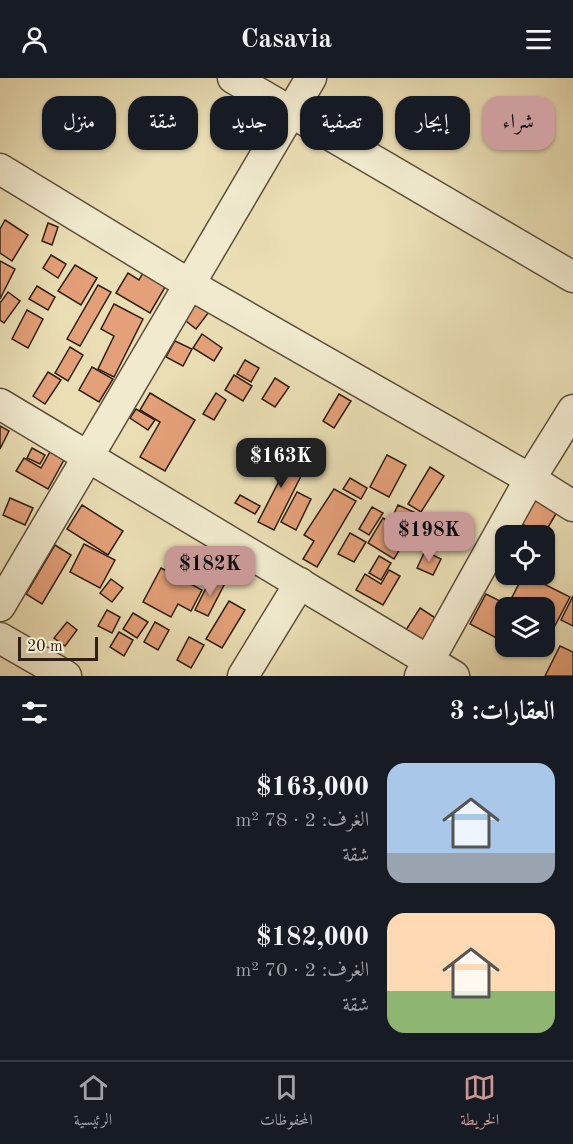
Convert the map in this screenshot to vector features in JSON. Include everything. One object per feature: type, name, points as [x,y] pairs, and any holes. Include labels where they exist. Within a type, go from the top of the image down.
[{"type":"street","points":[[233,78],[573,277]]},
{"type":"street","points":[[0,606],[311,78]]},
{"type":"street","points":[[0,169],[189,284],[530,479],[573,506]]},
{"type":"street","points":[[0,404],[300,583],[434,671],[530,479],[573,410]]},
{"type":"street","points":[[243,676],[300,583]]},
{"type":"street","points":[[0,638],[66,676]]},
{"type":"building","points":[[5,220],[28,235],[12,261],[0,253],[0,229]]},
{"type":"building","points":[[48,223],[58,227],[52,245],[42,241]]},
{"type":"building","points":[[51,255],[66,264],[58,278],[43,268]]},
{"type":"building","points":[[0,261],[15,269],[0,299]]},
{"type":"building","points":[[148,264],[171,277],[150,313],[116,293],[128,273],[139,280]]},
{"type":"building","points":[[75,265],[97,278],[81,305],[58,291]]},
{"type":"building","points":[[98,285],[111,292],[80,346],[67,339]]},
{"type":"building","points":[[37,286],[55,297],[48,310],[29,299]]},
{"type":"building","points":[[8,292],[20,301],[4,323],[0,320],[0,303]]},
{"type":"building","points":[[189,296],[209,312],[196,329],[176,313]]},
{"type":"building","points":[[114,304],[143,319],[114,377],[98,369],[114,336],[101,329]]},
{"type":"building","points":[[27,310],[43,319],[28,348],[12,339]]},
{"type":"building","points":[[202,334],[222,348],[214,361],[193,348]]},
{"type":"building","points":[[175,341],[192,349],[183,366],[166,357]]},
{"type":"building","points":[[70,347],[83,355],[68,381],[55,373]]},
{"type":"building","points":[[245,360],[259,368],[251,382],[237,374]]},
{"type":"building","points":[[92,367],[113,379],[99,402],[79,390]]},
{"type":"building","points":[[48,372],[61,380],[45,404],[33,396]]},
{"type":"building","points":[[234,375],[252,386],[243,401],[225,390]]},
{"type":"building","points":[[275,378],[289,387],[275,407],[262,399]]},
{"type":"building","points":[[150,393],[195,420],[165,471],[140,457],[160,422],[140,410]]},
{"type":"building","points":[[216,393],[226,400],[214,420],[203,414]]},
{"type":"building","points":[[339,394],[351,401],[334,428],[323,421]]},
{"type":"building","points":[[136,409],[155,420],[148,430],[130,418]]},
{"type":"building","points":[[0,426],[9,431],[0,449]]},
{"type":"building","points":[[32,448],[45,455],[40,464],[27,458]]},
{"type":"building","points":[[51,450],[65,458],[48,489],[16,471],[24,458],[41,468]]},
{"type":"building","points":[[275,453],[305,468],[274,530],[258,522],[280,479],[265,472]]},
{"type":"building","points":[[387,455],[406,465],[389,497],[370,487]]},
{"type":"building","points":[[430,467],[444,476],[421,512],[408,504]]},
{"type":"building","points":[[350,478],[367,488],[361,499],[343,489]]},
{"type":"building","points":[[334,489],[356,501],[317,567],[303,559],[314,541],[304,535]]},
{"type":"building","points":[[297,492],[311,499],[296,530],[281,522]]},
{"type":"building","points":[[240,495],[260,506],[255,514],[235,503]]},
{"type":"building","points":[[530,497],[557,512],[549,525],[524,525],[517,521]]},
{"type":"building","points":[[10,498],[33,508],[25,525],[3,515]]},
{"type":"building","points":[[82,505],[123,531],[108,555],[67,529]]},
{"type":"building","points":[[398,505],[418,514],[413,527],[392,518]]},
{"type":"building","points":[[372,507],[383,513],[369,535],[359,529]]},
{"type":"building","points":[[383,518],[409,534],[394,559],[368,543]]},
{"type":"building","points":[[419,518],[431,523],[420,547],[408,542]]},
{"type":"building","points":[[350,533],[366,542],[354,562],[338,554]]},
{"type":"building","points":[[84,544],[115,560],[100,588],[70,572]]},
{"type":"building","points":[[55,545],[71,555],[42,604],[26,594]]},
{"type":"building","points":[[425,551],[441,559],[433,575],[417,568]]},
{"type":"building","points":[[379,556],[391,563],[381,580],[369,573]]},
{"type":"building","points":[[161,568],[202,590],[191,611],[178,604],[171,617],[143,602]]},
{"type":"building","points":[[389,570],[400,576],[383,605],[356,590],[365,574],[381,584]]},
{"type":"building","points":[[211,578],[224,585],[208,616],[195,610]]},
{"type":"building","points":[[111,579],[123,588],[112,602],[100,593]]},
{"type":"building","points":[[518,585],[546,585],[570,597],[555,626],[555,597],[512,597]]},
{"type":"building","points":[[486,594],[495,598],[495,637],[470,624]]},
{"type":"building","points":[[573,596],[573,626],[561,620]]},
{"type":"building","points":[[229,601],[245,610],[222,648],[206,639]]},
{"type":"building","points":[[420,608],[437,619],[422,644],[404,633]]},
{"type":"building","points":[[107,610],[120,617],[112,633],[98,626]]},
{"type":"building","points":[[133,613],[148,622],[137,638],[123,629]]},
{"type":"building","points":[[67,622],[77,630],[65,646],[54,638]]},
{"type":"building","points":[[155,622],[169,630],[158,650],[144,642]]},
{"type":"building","points":[[119,632],[133,640],[124,656],[110,647]]},
{"type":"building","points":[[189,637],[204,645],[191,668],[177,660]]},
{"type":"building","points":[[560,646],[573,652],[573,676],[545,676]]}]
